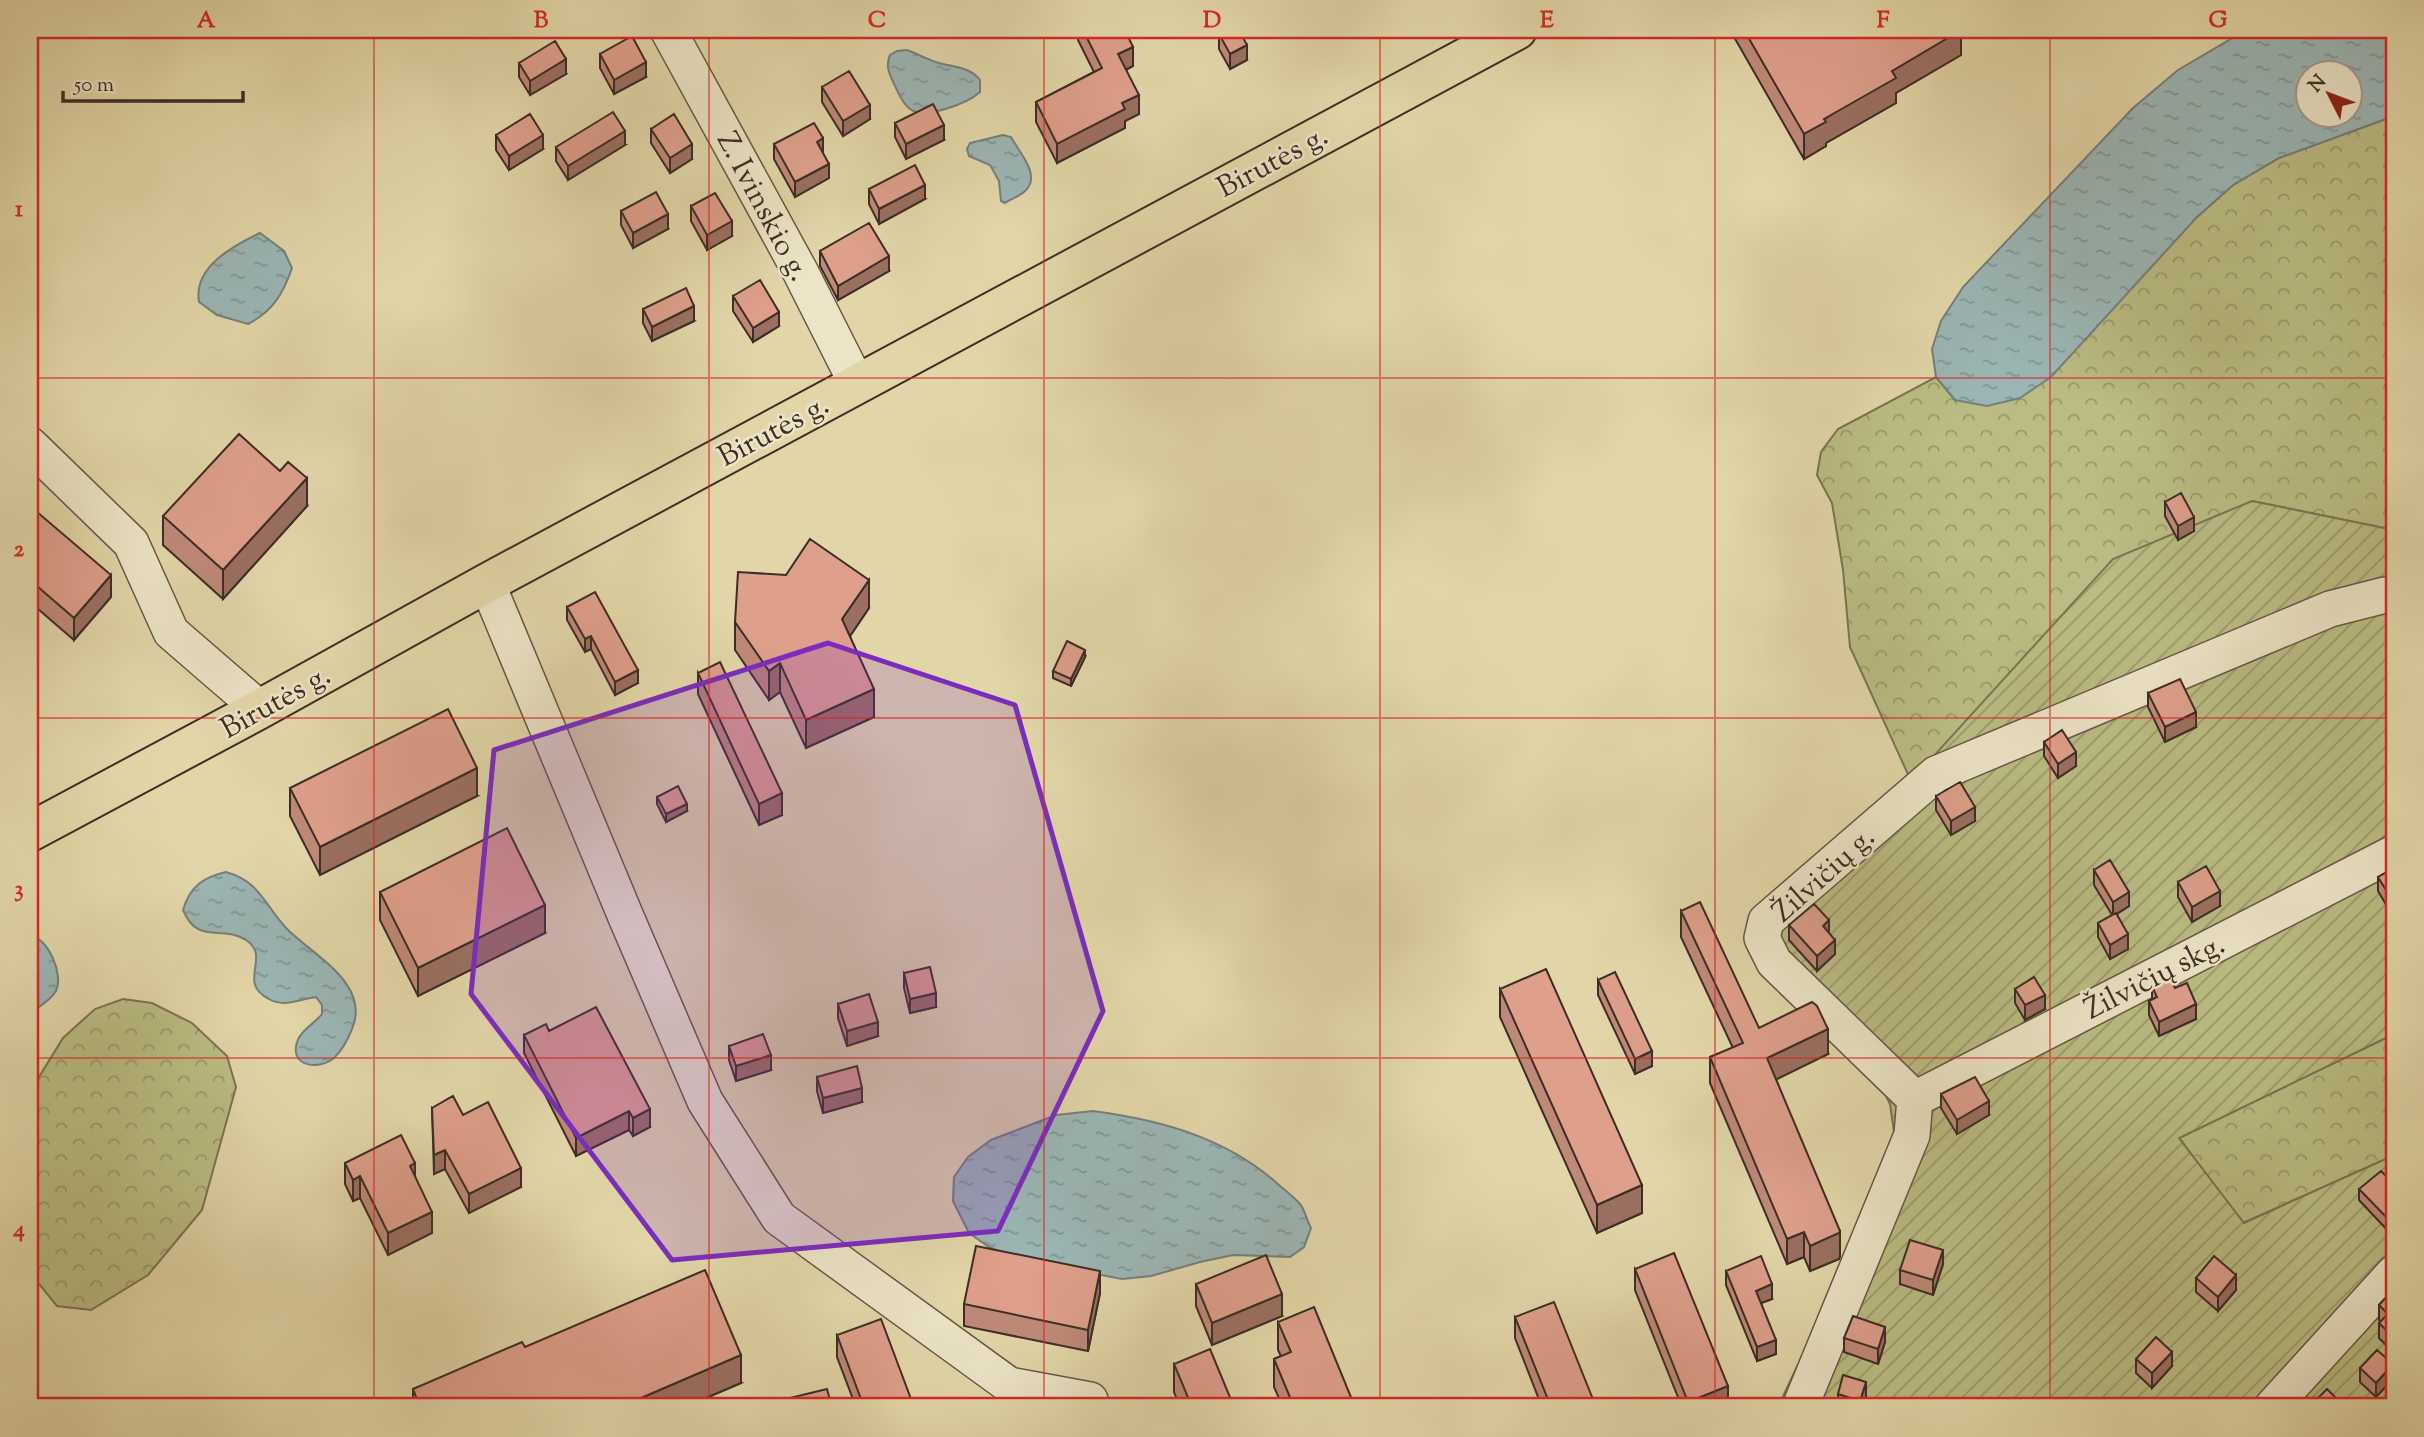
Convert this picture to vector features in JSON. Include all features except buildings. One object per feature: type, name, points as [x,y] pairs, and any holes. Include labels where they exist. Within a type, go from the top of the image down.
[{"type":"main road","name":"Birutės g.","points":[[30,832],[487,583],[1517,30]]},
{"type":"street","name":"Z. Ivinskio g.","points":[[668,30],[801,273],[857,384]]},
{"type":"street","points":[[30,444],[131,543],[171,632],[260,709]]},
{"type":"street","points":[[487,583],[705,1101],[779,1218],[1009,1385],[1090,1400]]},
{"type":"street","name":"Žilvičių g.","points":[[1915,1099],[1774,962],[1762,938],[1766,921],[1937,774],[2330,609],[2385,594],[2394,595]]},
{"type":"street","name":"Žilvičių skg.","points":[[1915,1099],[2394,853]]},
{"type":"street","points":[[1800,1407],[1912,1135],[1915,1099]]},
{"type":"street","points":[[2272,1407],[2394,1273]]},
{"type":"highlighted area","points":[[828,643],[1015,705],[1103,1011],[998,1231],[672,1260],[471,994],[494,750]]},
{"type":"green space","points":[[2394,116],[2394,530],[2252,501],[1911,781],[1850,647],[1843,570],[1832,503],[1817,475],[1821,452],[1838,429],[1936,377],[1955,400],[2197,217],[2233,185],[2279,158],[2356,130],[2364,130],[2364,127]]},
{"type":"green space","points":[[2252,501],[2394,530],[2394,1034],[2179,1138],[2244,1223],[2390,1157],[2394,1159],[2394,1407],[1778,1407],[1841,1273],[1894,1132],[1890,1104],[1881,1086],[1752,926],[1911,781],[2113,559]]},
{"type":"green space","points":[[123,999],[152,1003],[192,1023],[227,1056],[236,1087],[202,1210],[148,1275],[91,1310],[57,1306],[30,1273],[30,1109],[36,1082],[63,1038],[95,1009]]},
{"type":"green space","points":[[2394,1034],[2394,1159],[2390,1157],[2243,1223],[2179,1138]]},
{"type":"water","points":[[2246,30],[2394,30],[2394,116],[2364,127],[2364,60],[2294,60],[2294,130],[2356,130],[2279,158],[2233,185],[2197,217],[2051,377],[2020,398],[1987,406],[1955,400],[1936,377],[1932,349],[1941,321],[1963,287],[2133,108],[2178,70]]},
{"type":"water","points":[[907,50],[935,62],[971,72],[980,80],[980,92],[957,105],[936,111],[926,113],[910,109],[899,95],[888,67],[890,55]]},
{"type":"water","points":[[1003,135],[1011,137],[1027,164],[1031,178],[1025,191],[1005,203],[1001,201],[999,181],[990,165],[969,156],[967,149],[970,143]]},
{"type":"water","points":[[260,233],[284,251],[292,268],[285,286],[271,307],[248,324],[217,315],[199,302],[202,278],[227,251]]},
{"type":"water","points":[[226,872],[238,876],[255,888],[287,929],[337,972],[347,985],[354,998],[356,1013],[347,1040],[329,1061],[314,1065],[297,1057],[297,1042],[301,1034],[322,1014],[322,1005],[316,997],[286,1003],[269,999],[255,985],[256,954],[253,947],[237,936],[196,928],[183,910],[199,884]]},
{"type":"water","points":[[30,936],[43,943],[53,958],[58,984],[51,997],[30,1013]]},
{"type":"water","points":[[1093,1111],[1144,1120],[1192,1134],[1238,1155],[1260,1169],[1290,1194],[1303,1209],[1311,1228],[1304,1247],[1290,1257],[1233,1255],[1151,1276],[1122,1279],[1018,1259],[989,1247],[969,1233],[953,1201],[954,1177],[968,1157],[991,1140],[1056,1115]]}]
